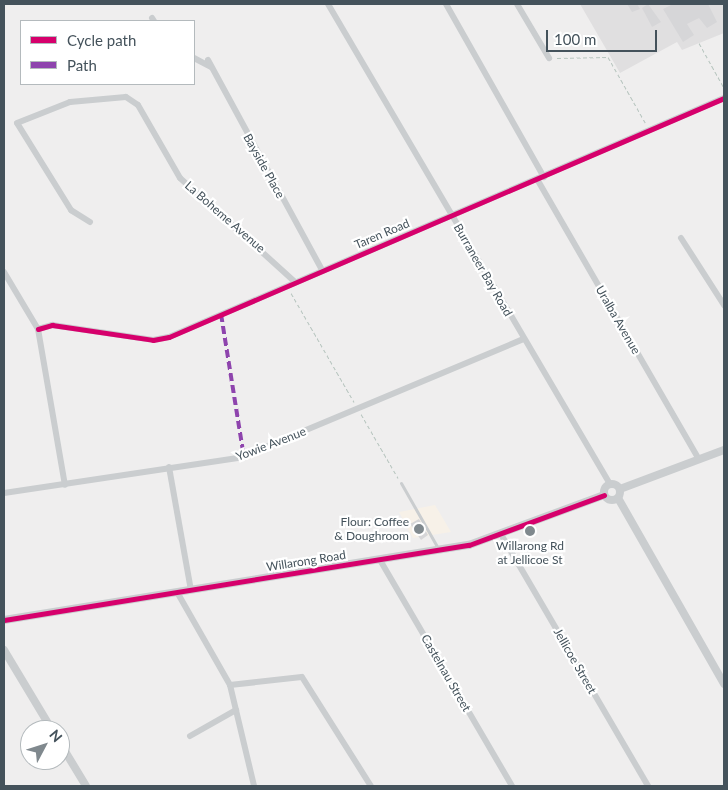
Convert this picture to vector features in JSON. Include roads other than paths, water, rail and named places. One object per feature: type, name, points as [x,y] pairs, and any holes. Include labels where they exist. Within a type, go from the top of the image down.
[{"type":"street","name":"Burraneer Bay Road","points":[[328,4],[523,339],[610,484]]},
{"type":"street","name":"Uralba Avenue","points":[[446,4],[699,460]]},
{"type":"street","points":[[517,4],[548,58]]},
{"type":"street","name":"Bayside Place","points":[[195,58],[210,63],[322,270]]},
{"type":"street","name":"La Boheme Avenue","points":[[90,222],[71,210],[17,123],[70,102],[126,96],[138,106],[180,178],[295,282]]},
{"type":"street","name":"Taren Road","points":[[38,329],[52,325],[154,340],[452,216],[724,98]]},
{"type":"street","points":[[681,238],[724,305]]},
{"type":"street","points":[[4,272],[38,329],[65,485]]},
{"type":"street","name":"Yowie Avenue","points":[[4,493],[238,458],[523,339]]},
{"type":"street","points":[[618,498],[610,500],[604,495],[610,484],[620,489],[724,450]]},
{"type":"street","points":[[169,467],[191,590]]},
{"type":"street","points":[[620,489],[618,498],[724,684]]},
{"type":"street","name":"Willarong Road","points":[[4,620],[439,550],[502,536],[604,495]]},
{"type":"street","name":"Jellicoe Street","points":[[502,536],[648,786]]},
{"type":"street","name":"Castelnau Street","points":[[380,560],[512,786]]},
{"type":"street","points":[[177,592],[230,685],[254,786]]},
{"type":"street","points":[[4,650],[46,720]]},
{"type":"street","points":[[230,685],[302,677],[371,786]]},
{"type":"street","points":[[190,736],[236,710]]},
{"type":"street","points":[[70,760],[86,786]]},
{"type":"lane","points":[[401,483],[439,550]]},
{"type":"place","name":"Flour: Coffee & Doughroom","points":[[419,529]]},
{"type":"place","name":"Willarong Rd at Jellicoe St","points":[[530,531]]}]
